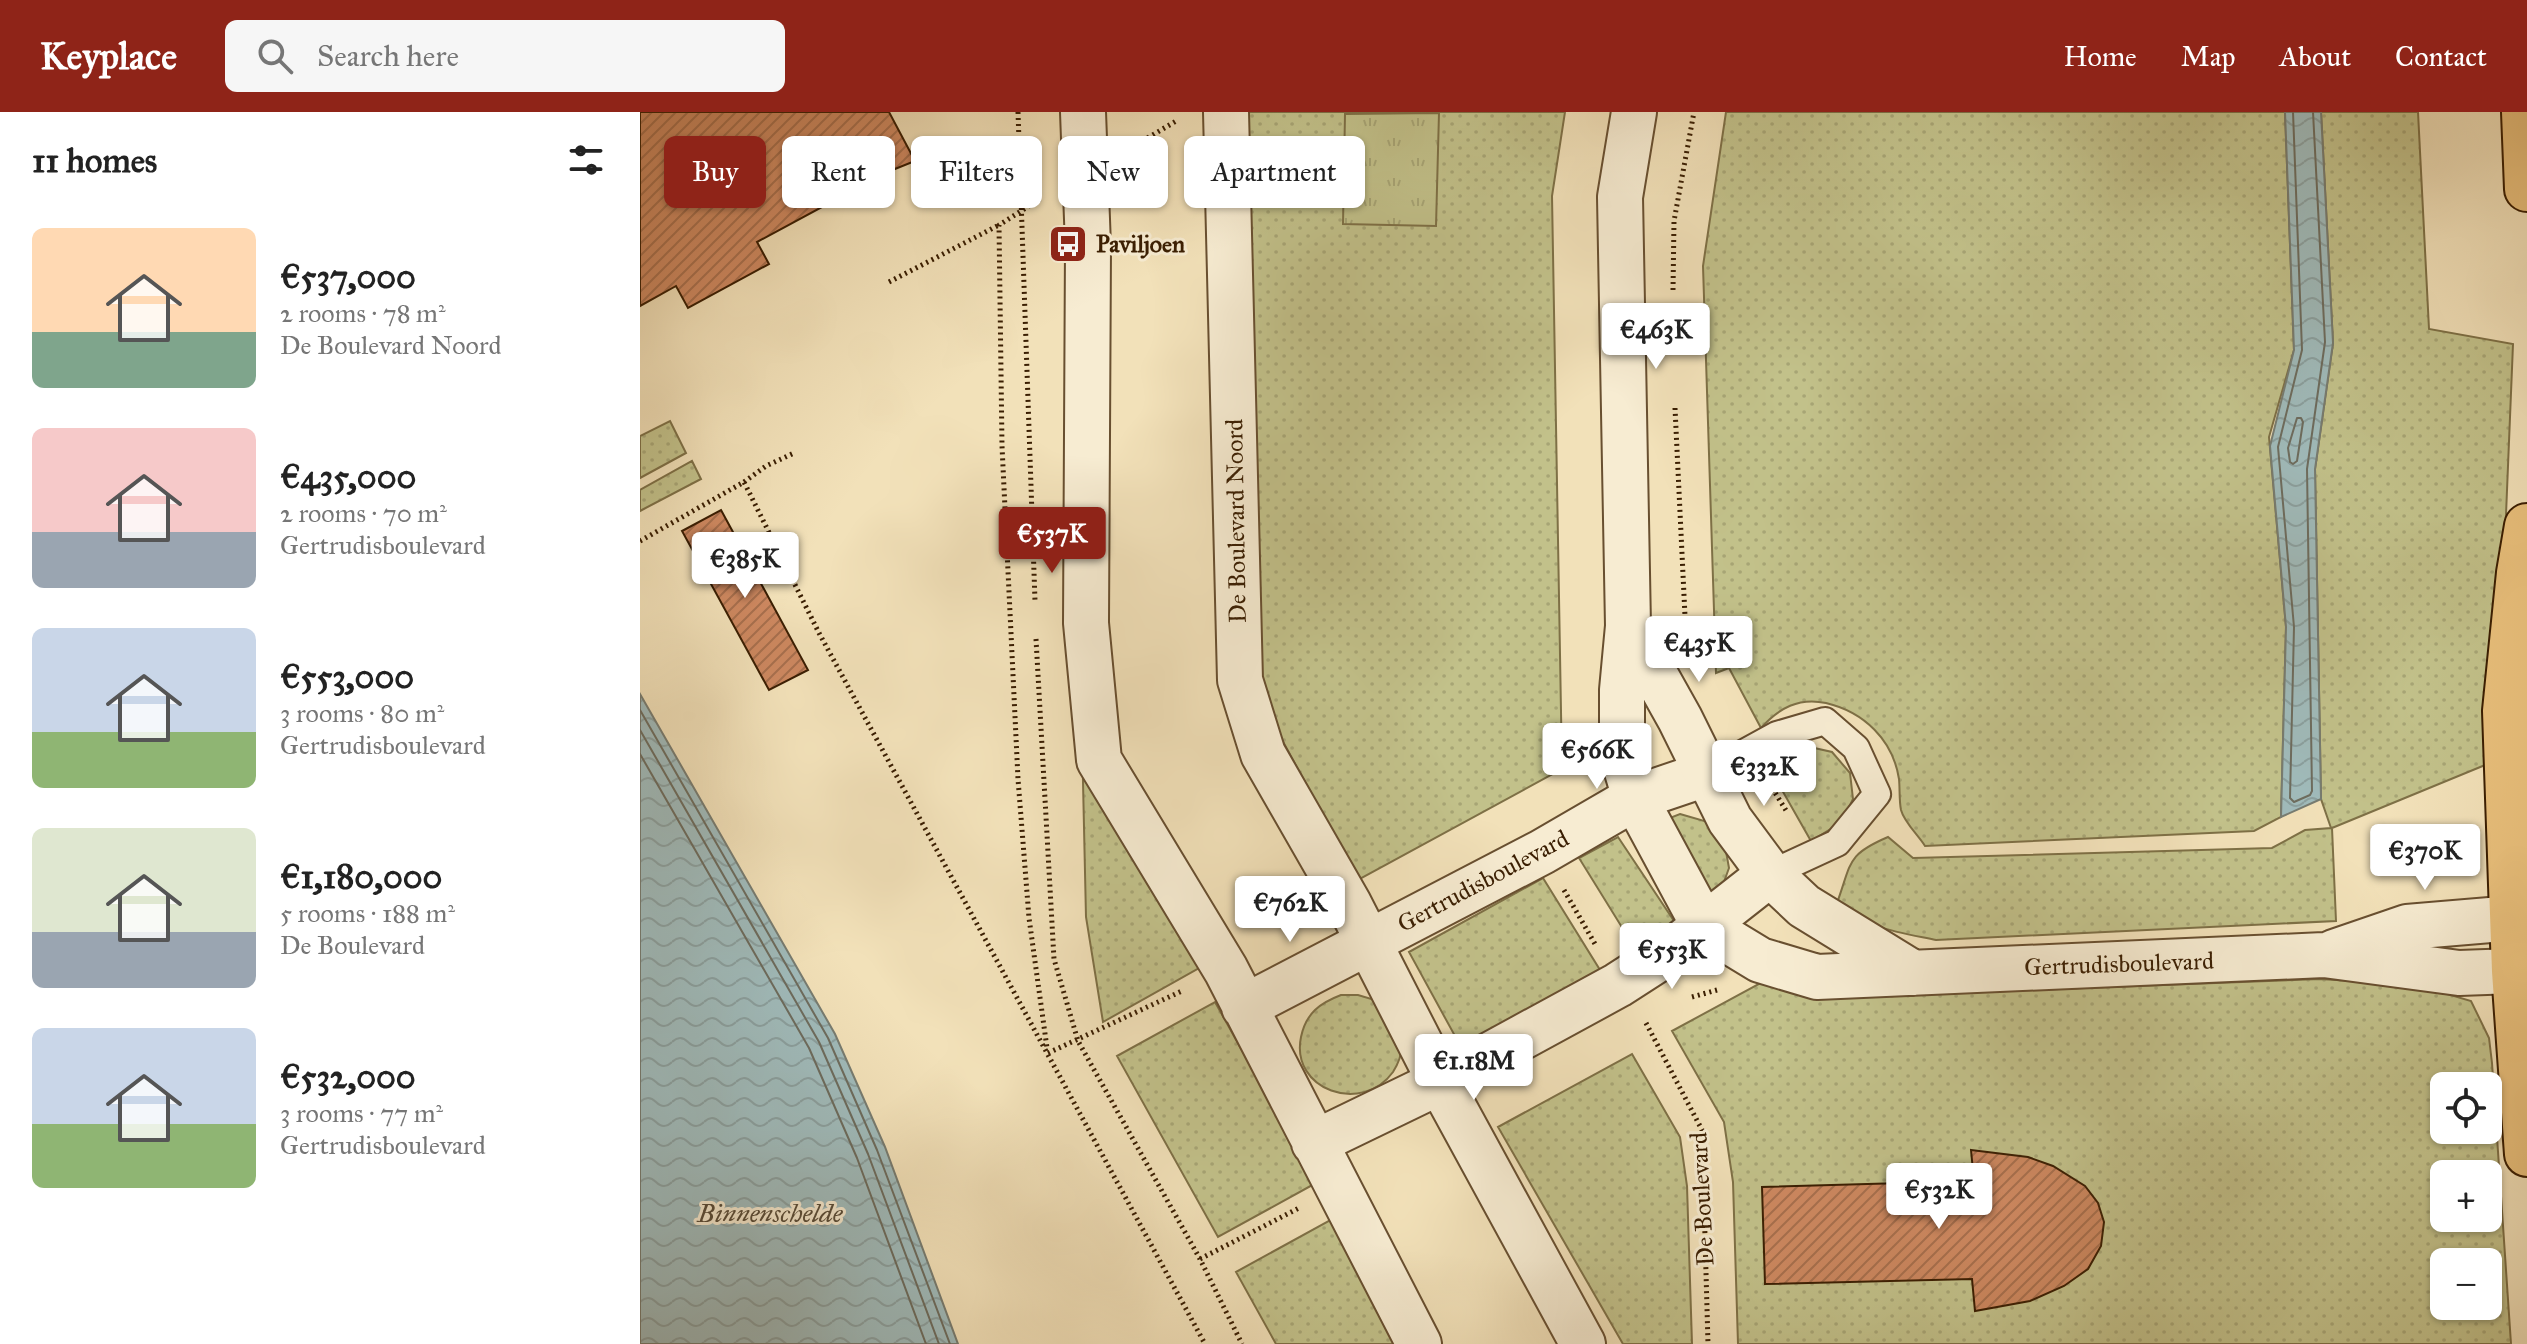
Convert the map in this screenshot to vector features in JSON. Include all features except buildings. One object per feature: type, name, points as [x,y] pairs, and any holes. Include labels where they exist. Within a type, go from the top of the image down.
[{"type":"main road","points":[[2524,112],[2527,189]]},
{"type":"main road","points":[[2527,526],[2505,711],[2520,921],[2527,1154]]},
{"type":"street","points":[[1083,112],[1083,136]]},
{"type":"street","name":"De Boulevard Noord","points":[[1226,112],[1240,680],[1263,754],[1358,922]]},
{"type":"street","points":[[1634,112],[1620,197],[1628,626],[1622,690],[1622,755],[1635,798],[1704,926]]},
{"type":"street","points":[[1086,208],[1086,623],[1099,760],[1235,988],[1419,1344]]},
{"type":"street","points":[[1628,626],[1680,719],[1730,820],[1770,874],[1804,906],[1913,973]]},
{"type":"street","name":"Gertrudisboulevard","points":[[1235,988],[1358,922],[1542,852],[1635,798],[1706,774]]},
{"type":"street","points":[[1314,1143],[1440,1082],[1618,985],[1677,947],[1770,874]]},
{"type":"street","name":"Gertrudisboulevard","points":[[2324,955],[2407,927],[2520,921]]},
{"type":"street","points":[[1358,922],[1440,1082],[1583,1344]]},
{"type":"street","name":"Gertrudisboulevard","points":[[1704,926],[1760,960],[1817,977],[2324,955],[2459,973],[2520,968]]},
{"type":"lane","points":[[1706,774],[1777,735],[1825,721],[1856,748],[1877,794],[1837,843],[1770,874]]},
{"type":"path","points":[[1673,292],[1674,221],[1694,112]]},
{"type":"path","points":[[1151,136],[1179,120]]},
{"type":"path","points":[[889,282],[999,225],[1058,190]]},
{"type":"path","points":[[999,225],[1002,446],[1018,779],[1029,918],[1048,1053]]},
{"type":"path","points":[[1674,396],[1685,616],[1695,645]]},
{"type":"path","points":[[640,541],[744,482],[766,466],[794,453]]},
{"type":"path","points":[[744,482],[819,633],[1205,1344]]},
{"type":"path","points":[[1748,750],[1814,854]]},
{"type":"path","name":"De Boulevard","points":[[1542,852],[1618,985],[1645,1021],[1702,1130],[1708,1344]]},
{"type":"path","points":[[1684,999],[1732,986],[1760,960]]},
{"type":"path","points":[[1048,1053],[1078,1041],[1200,1259],[1242,1344]]},
{"type":"green space","points":[[1246,112],[1565,112],[1552,196],[1562,769],[1358,880],[1267,712],[1260,678],[1248,208],[1365,208],[1365,136],[1247,136]]},
{"type":"green space","points":[[1726,112],[2285,112],[2294,350],[2269,437],[2286,627],[2281,817],[2254,831],[1925,846],[1901,810],[1899,779],[1890,752],[1864,721],[1840,707],[1807,702],[1782,710],[1761,728],[1729,668],[1716,673],[1703,266]]},
{"type":"green space","points":[[2321,112],[2418,112],[2429,329],[2513,344],[2505,539],[2490,763],[2332,828],[2336,921],[1936,940],[1860,919],[1837,903],[1845,878],[1857,855],[1888,837],[1913,858],[2272,848],[2305,830],[2331,828],[2321,799],[2315,469],[2333,343]]},
{"type":"green space","points":[[1439,113],[1436,226],[1343,224],[1343,208],[1365,208],[1365,136],[1345,136],[1345,114]]},
{"type":"green space","points":[[670,421],[686,453],[640,478],[640,436]]},
{"type":"green space","points":[[692,461],[701,479],[640,511],[640,490]]},
{"type":"green space","points":[[1081,692],[1135,850],[1199,968],[1103,1022],[1086,917]]},
{"type":"green space","points":[[1801,745],[1832,752],[1850,773],[1853,799],[1842,822],[1811,841],[1766,762]]},
{"type":"green space","points":[[1680,814],[1708,822],[1725,846],[1729,868],[1721,890],[1706,903],[1657,823]]},
{"type":"green space","points":[[1618,837],[1678,927],[1636,950],[1579,858]]},
{"type":"green space","points":[[1543,878],[1600,970],[1461,1047],[1409,952]]},
{"type":"green space","points":[[2320,979],[2417,985],[2471,1001],[2489,1038],[2493,1072],[2430,1072],[2430,1144],[2497,1144],[2499,1160],[2430,1160],[2430,1232],[2502,1232],[2502,1211],[2511,1344],[1738,1344],[1733,1182],[1724,1122],[1672,1031],[1766,980],[1850,997]]},
{"type":"green space","points":[[1341,995],[1358,995],[1375,1000],[1400,1037],[1400,1058],[1393,1072],[1380,1085],[1364,1092],[1347,1094],[1317,1083],[1306,1071],[1301,1055],[1301,1037],[1310,1015],[1320,1005]]},
{"type":"green space","points":[[1215,1002],[1316,1183],[1218,1237],[1117,1056]]},
{"type":"green space","points":[[1632,1054],[1680,1137],[1687,1186],[1692,1344],[1623,1344],[1498,1127]]},
{"type":"green space","points":[[1334,1218],[1404,1344],[1276,1344],[1236,1272]]},
{"type":"water","points":[[2285,112],[2321,112],[2333,343],[2315,469],[2321,799],[2281,817],[2286,627],[2270,446],[2294,350]]},
{"type":"water","name":"Binnenschelde","points":[[640,694],[835,1034],[885,1147],[958,1344],[640,1344]]},
{"type":"place","name":"Paviljoen","points":[[1068,244]]}]
